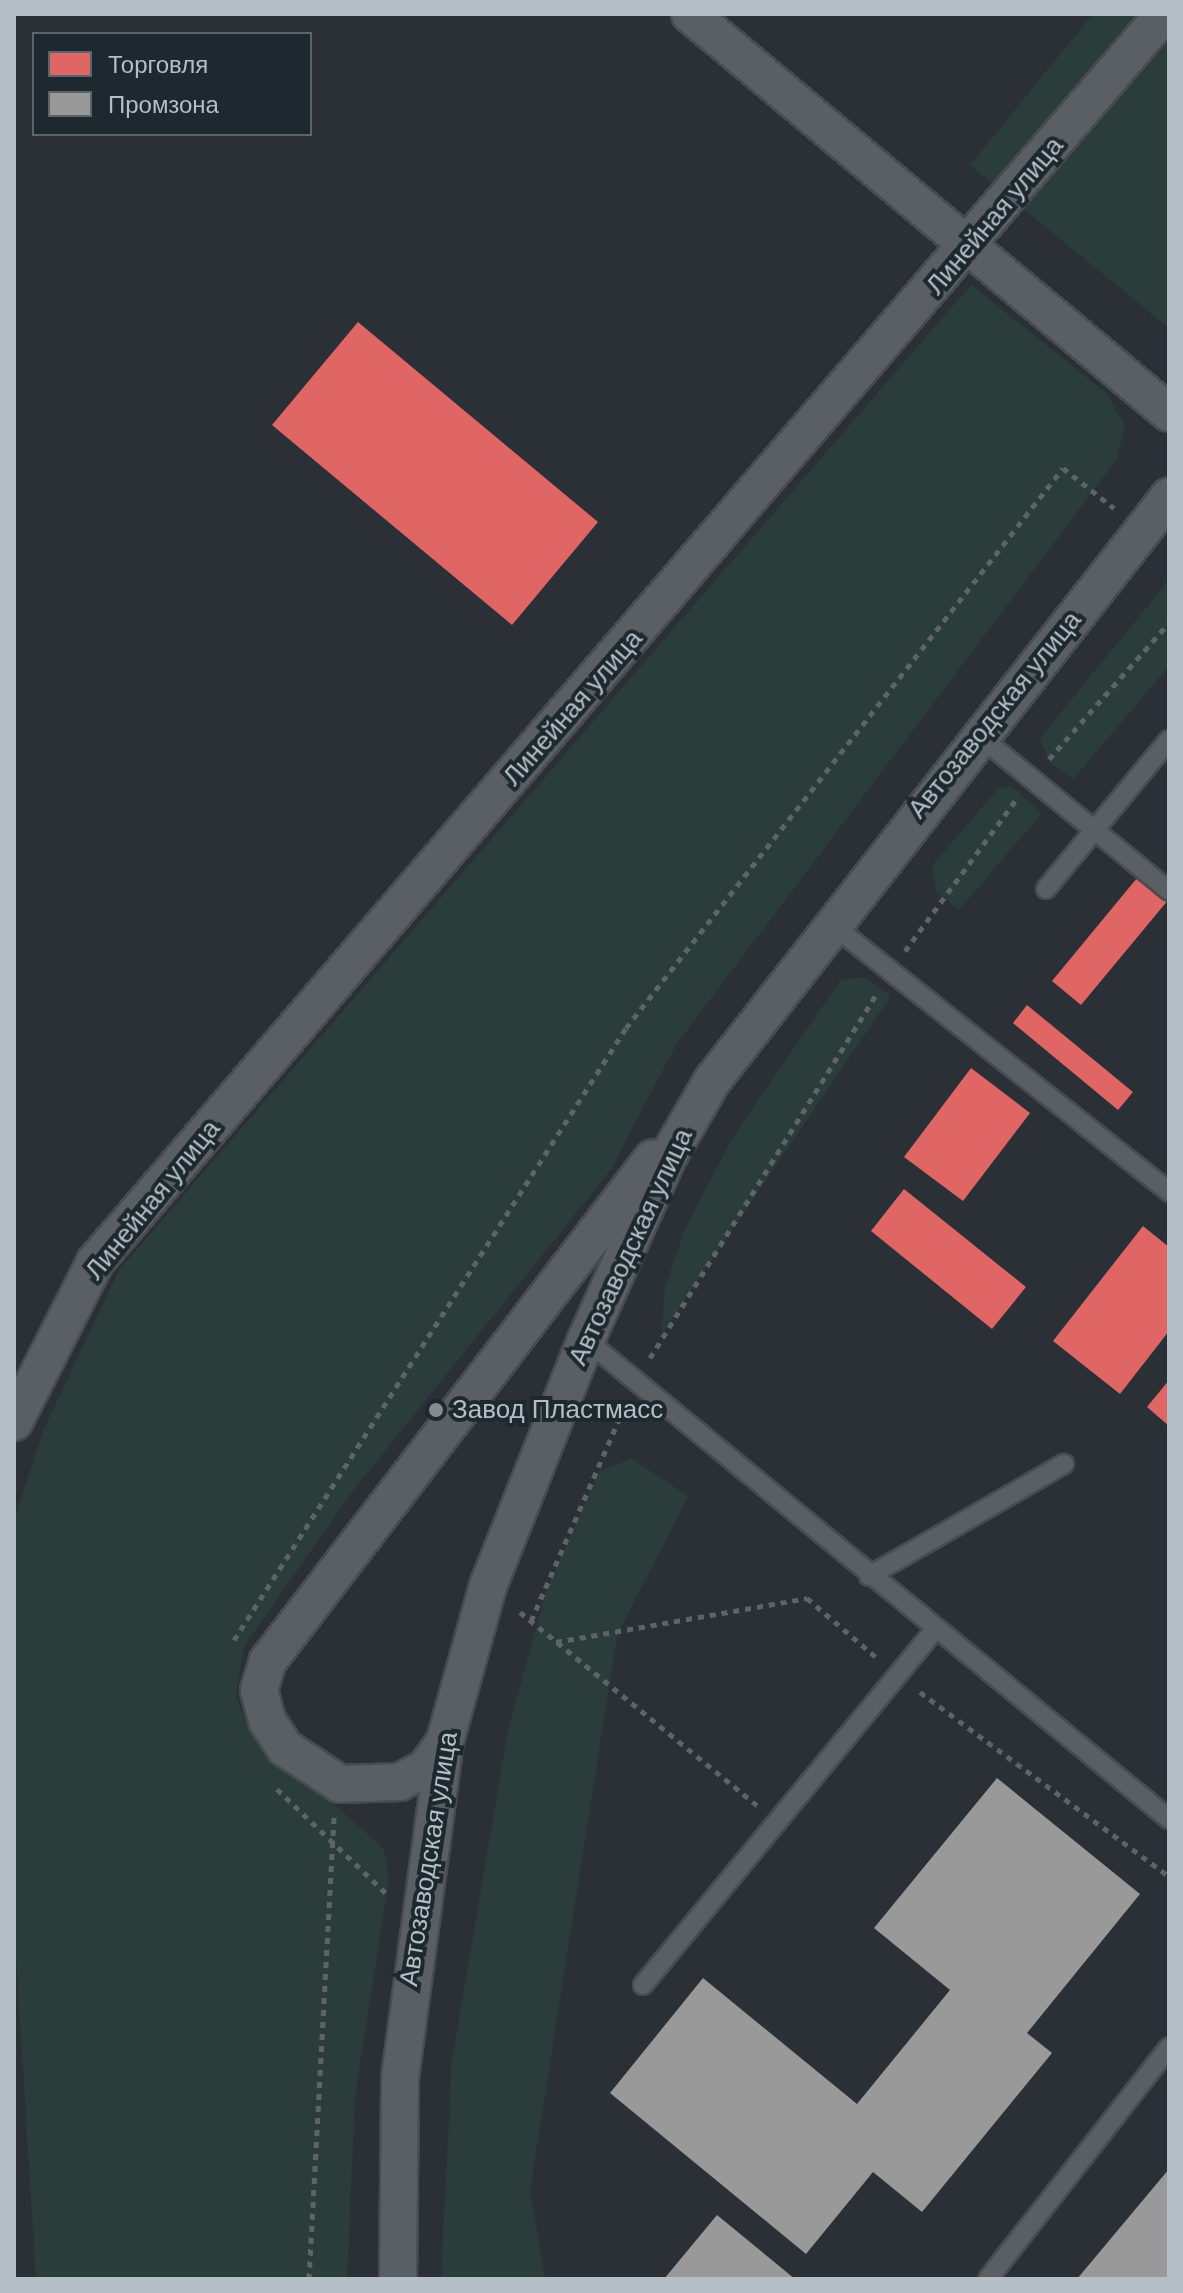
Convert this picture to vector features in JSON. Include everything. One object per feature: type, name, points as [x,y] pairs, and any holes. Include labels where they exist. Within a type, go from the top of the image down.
[{"type":"street","points":[[690,14],[1169,413]]},
{"type":"street","name":"Линейная улица","points":[[14,1422],[95,1262],[969,249],[1164,14]]},
{"type":"street","name":"Автозаводская улица","points":[[398,2279],[400,2078],[415,1921],[445,1741],[488,1586],[586,1340],[668,1157],[712,1081],[830,923],[1169,497]]},
{"type":"street","points":[[445,1741],[426,1768],[400,1782],[340,1784],[285,1748],[267,1720],[259,1690],[268,1661],[712,1081]]},
{"type":"lane","points":[[978,735],[1169,891]]},
{"type":"lane","points":[[1046,889],[1169,740]]},
{"type":"lane","points":[[830,923],[1169,1192]]},
{"type":"lane","points":[[586,1340],[933,1632],[1169,1819]]},
{"type":"lane","points":[[869,1576],[1064,1464]]},
{"type":"lane","points":[[643,1985],[780,1824],[933,1632]]},
{"type":"lane","points":[[988,2279],[1169,2047]]},
{"type":"path","points":[[231,1646],[626,1028],[1063,468],[1142,530]]},
{"type":"path","points":[[531,1621],[635,1381],[890,971],[1031,779],[1169,623]]},
{"type":"path","points":[[488,1586],[780,1824]]},
{"type":"path","points":[[265,1778],[415,1921]]},
{"type":"path","points":[[309,2279],[330,1840],[340,1784]]},
{"type":"shaded area","points":[[1093,14],[1169,14],[1169,328],[970,165]]},
{"type":"shaded area","points":[[971,285],[1106,393],[1125,426],[1117,459],[676,1045],[611,1169],[352,1492],[244,1646],[236,1696],[248,1727],[384,1849],[389,1878],[355,2096],[347,2279],[36,2279],[14,1923],[14,1520],[44,1429],[119,1270]]},
{"type":"shaded area","points":[[1169,580],[1169,666],[1073,779],[1050,763],[1040,738]]},
{"type":"shaded area","points":[[1011,786],[1042,813],[959,910],[936,891],[932,866],[998,789]]},
{"type":"shaded area","points":[[863,977],[891,996],[662,1333],[665,1287],[684,1231],[733,1137],[840,981]]},
{"type":"shaded area","points":[[632,1459],[688,1496],[617,1635],[530,2190],[545,2279],[441,2279],[452,2062],[507,1735],[546,1591],[599,1471]]},
{"type":"building: Торговля","points":[[358,322],[598,522],[512,625],[272,425]]},
{"type":"building: Торговля","points":[[1142,872],[1169,899],[1081,1005],[1052,981]]},
{"type":"building: Торговля","points":[[1027,1005],[1133,1092],[1118,1110],[1013,1023]]},
{"type":"building: Торговля","points":[[971,1068],[1030,1113],[963,1201],[904,1157]]},
{"type":"building: Торговля","points":[[904,1189],[1026,1287],[992,1329],[871,1231]]},
{"type":"building: Торговля","points":[[1143,1226],[1169,1247],[1169,1331],[1120,1394],[1053,1341]]},
{"type":"building: Торговля","points":[[1169,1380],[1169,1426],[1147,1407]]},
{"type":"building: Промзона","points":[[997,1778],[1140,1894],[1027,2033],[1052,2053],[922,2212],[873,2172],[806,2254],[610,2093],[703,1978],[857,2104],[950,1990],[874,1928]]},
{"type":"building: Промзона","points":[[1169,2169],[1169,2279],[1077,2279]]},
{"type":"building: Промзона","points":[[717,2215],[795,2279],[664,2279]]},
{"type":"place","name":"Завод Пластмасс","points":[[436,1410]]}]
